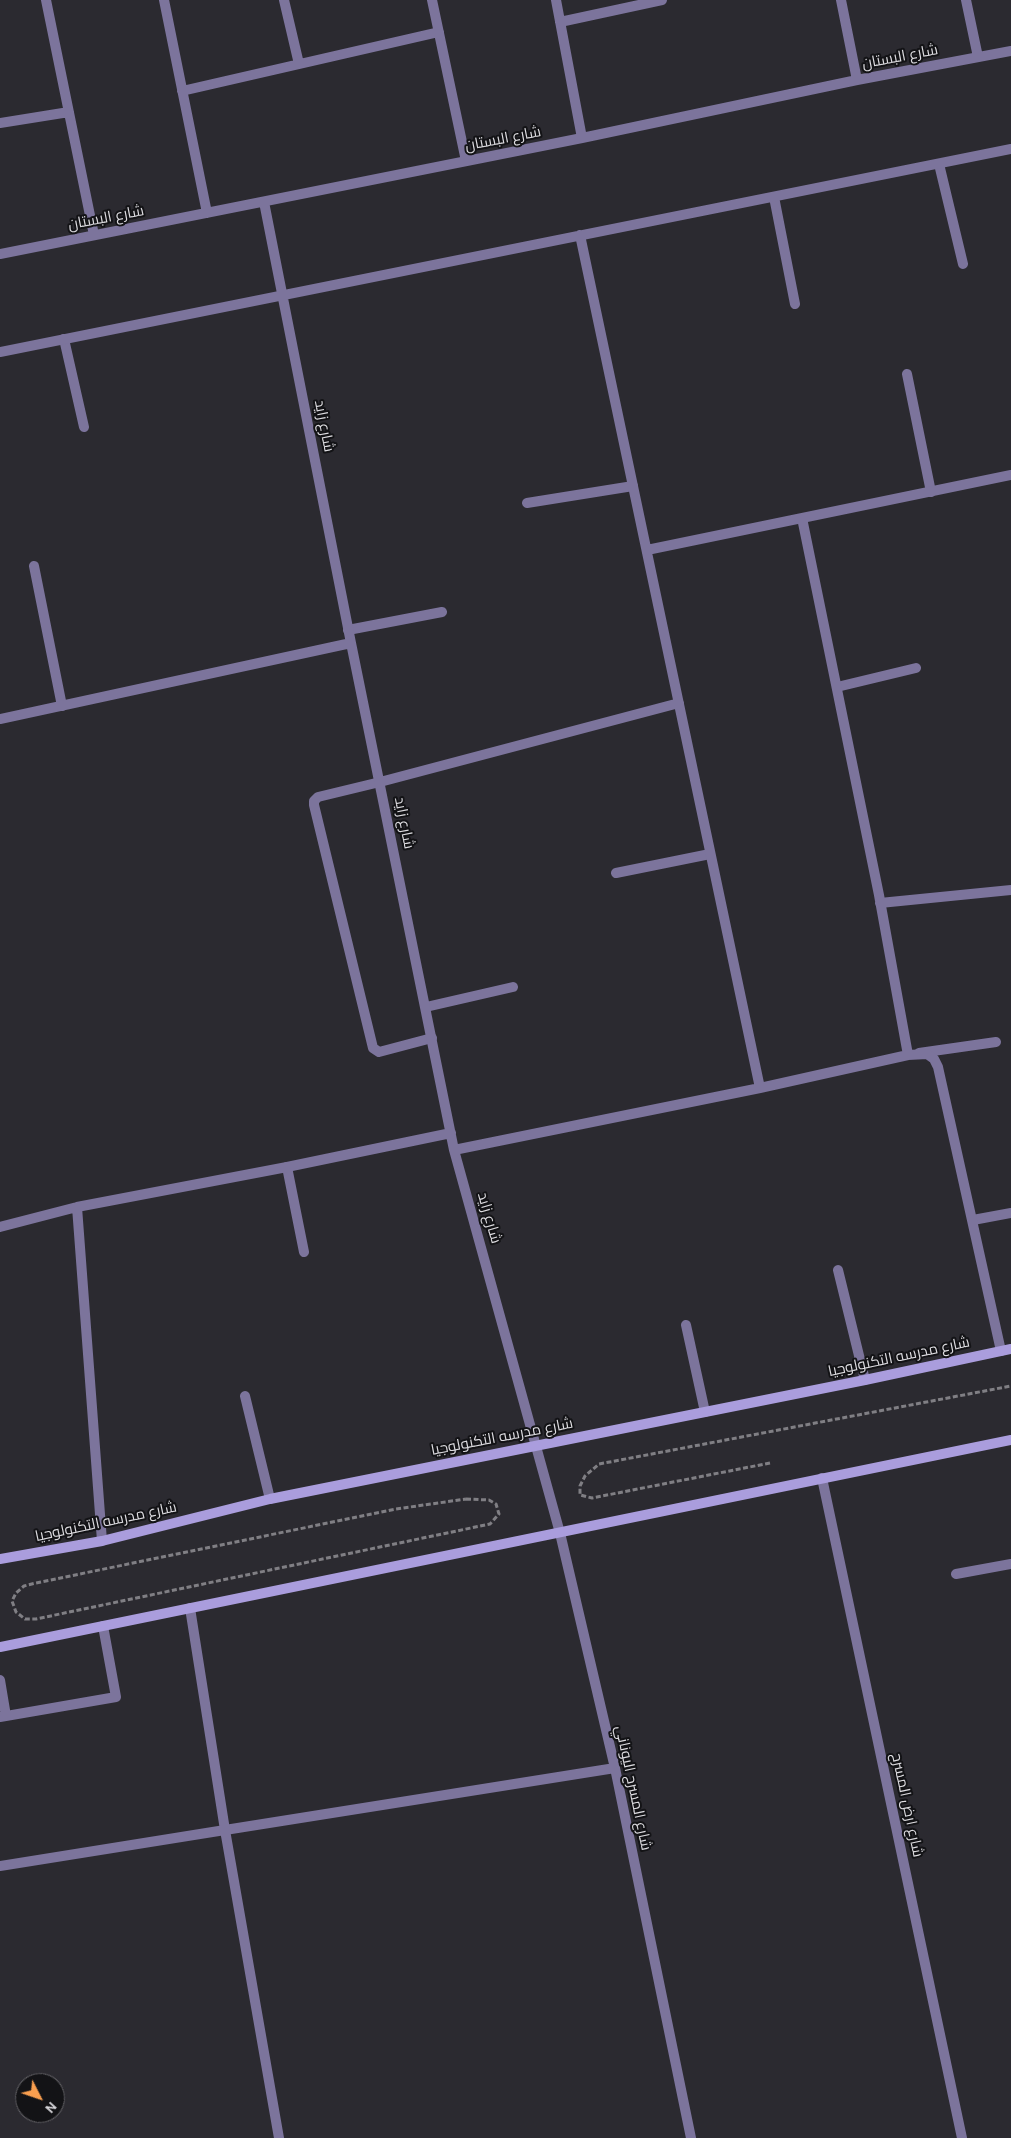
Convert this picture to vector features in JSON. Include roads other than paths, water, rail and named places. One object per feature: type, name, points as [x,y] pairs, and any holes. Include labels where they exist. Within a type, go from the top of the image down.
[{"type":"street","points":[[46,0],[94,235]]},
{"type":"street","points":[[164,0],[207,213]]},
{"type":"street","points":[[284,0],[299,64]]},
{"type":"street","points":[[432,0],[466,161]]},
{"type":"street","points":[[556,0],[582,138]]},
{"type":"street","points":[[560,22],[662,0]]},
{"type":"street","points":[[841,0],[858,80]]},
{"type":"street","points":[[966,0],[978,57]]},
{"type":"street","points":[[182,91],[439,32]]},
{"type":"street","name":"شارع البستان","points":[[0,254],[582,138],[858,80],[1011,51]]},
{"type":"street","points":[[0,123],[69,112]]},
{"type":"street","points":[[0,352],[1011,149]]},
{"type":"street","points":[[940,164],[963,264]]},
{"type":"street","points":[[774,197],[796,304]]},
{"type":"street","name":"شارع زايد","points":[[264,202],[350,643],[454,1150],[537,1446]]},
{"type":"street","points":[[580,235],[760,1088]]},
{"type":"street","points":[[64,339],[84,427]]},
{"type":"street","points":[[907,374],[931,492]]},
{"type":"street","points":[[647,550],[1011,476]]},
{"type":"street","points":[[527,502],[633,486]]},
{"type":"street","points":[[802,518],[880,903],[913,1054]]},
{"type":"street","points":[[34,566],[62,706]]},
{"type":"street","points":[[348,630],[442,612]]},
{"type":"street","points":[[0,719],[350,643]]},
{"type":"street","points":[[837,687],[916,668]]},
{"type":"street","points":[[432,1038],[379,1052],[373,1048],[314,801],[318,798],[679,703]]},
{"type":"street","points":[[616,873],[710,854]]},
{"type":"street","points":[[880,903],[1011,890]]},
{"type":"street","points":[[426,1007],[513,987]]},
{"type":"street","points":[[454,1150],[760,1088],[913,1054],[996,1042]]},
{"type":"street","points":[[913,1054],[927,1054],[934,1059],[938,1067],[973,1220],[1006,1350]]},
{"type":"street","points":[[0,1227],[77,1207],[287,1167],[451,1133]]},
{"type":"street","points":[[287,1167],[304,1252]]},
{"type":"street","points":[[77,1207],[102,1541]]},
{"type":"street","points":[[973,1220],[1011,1213]]},
{"type":"street","points":[[838,1270],[865,1380]]},
{"type":"street","points":[[686,1325],[704,1412]]},
{"type":"street","name":"شارع مدرسه التكنولوجيا","points":[[0,1558],[102,1541],[270,1499],[1006,1350]]},
{"type":"street","points":[[244,1396],[270,1499]]},
{"type":"street","points":[[0,1647],[1011,1440]]},
{"type":"street","name":"شارع المسرح اليوناني","points":[[537,1446],[560,1533],[615,1768],[687,2137]]},
{"type":"street","name":"شارع ارض المسرح","points":[[822,1478],[962,2138]]},
{"type":"street","points":[[956,1574],[1011,1564]]},
{"type":"street","points":[[190,1608],[224,1830],[279,2138]]},
{"type":"street","points":[[0,1680],[3,1717],[116,1697],[103,1626]]},
{"type":"street","points":[[0,1866],[615,1768]]}]
